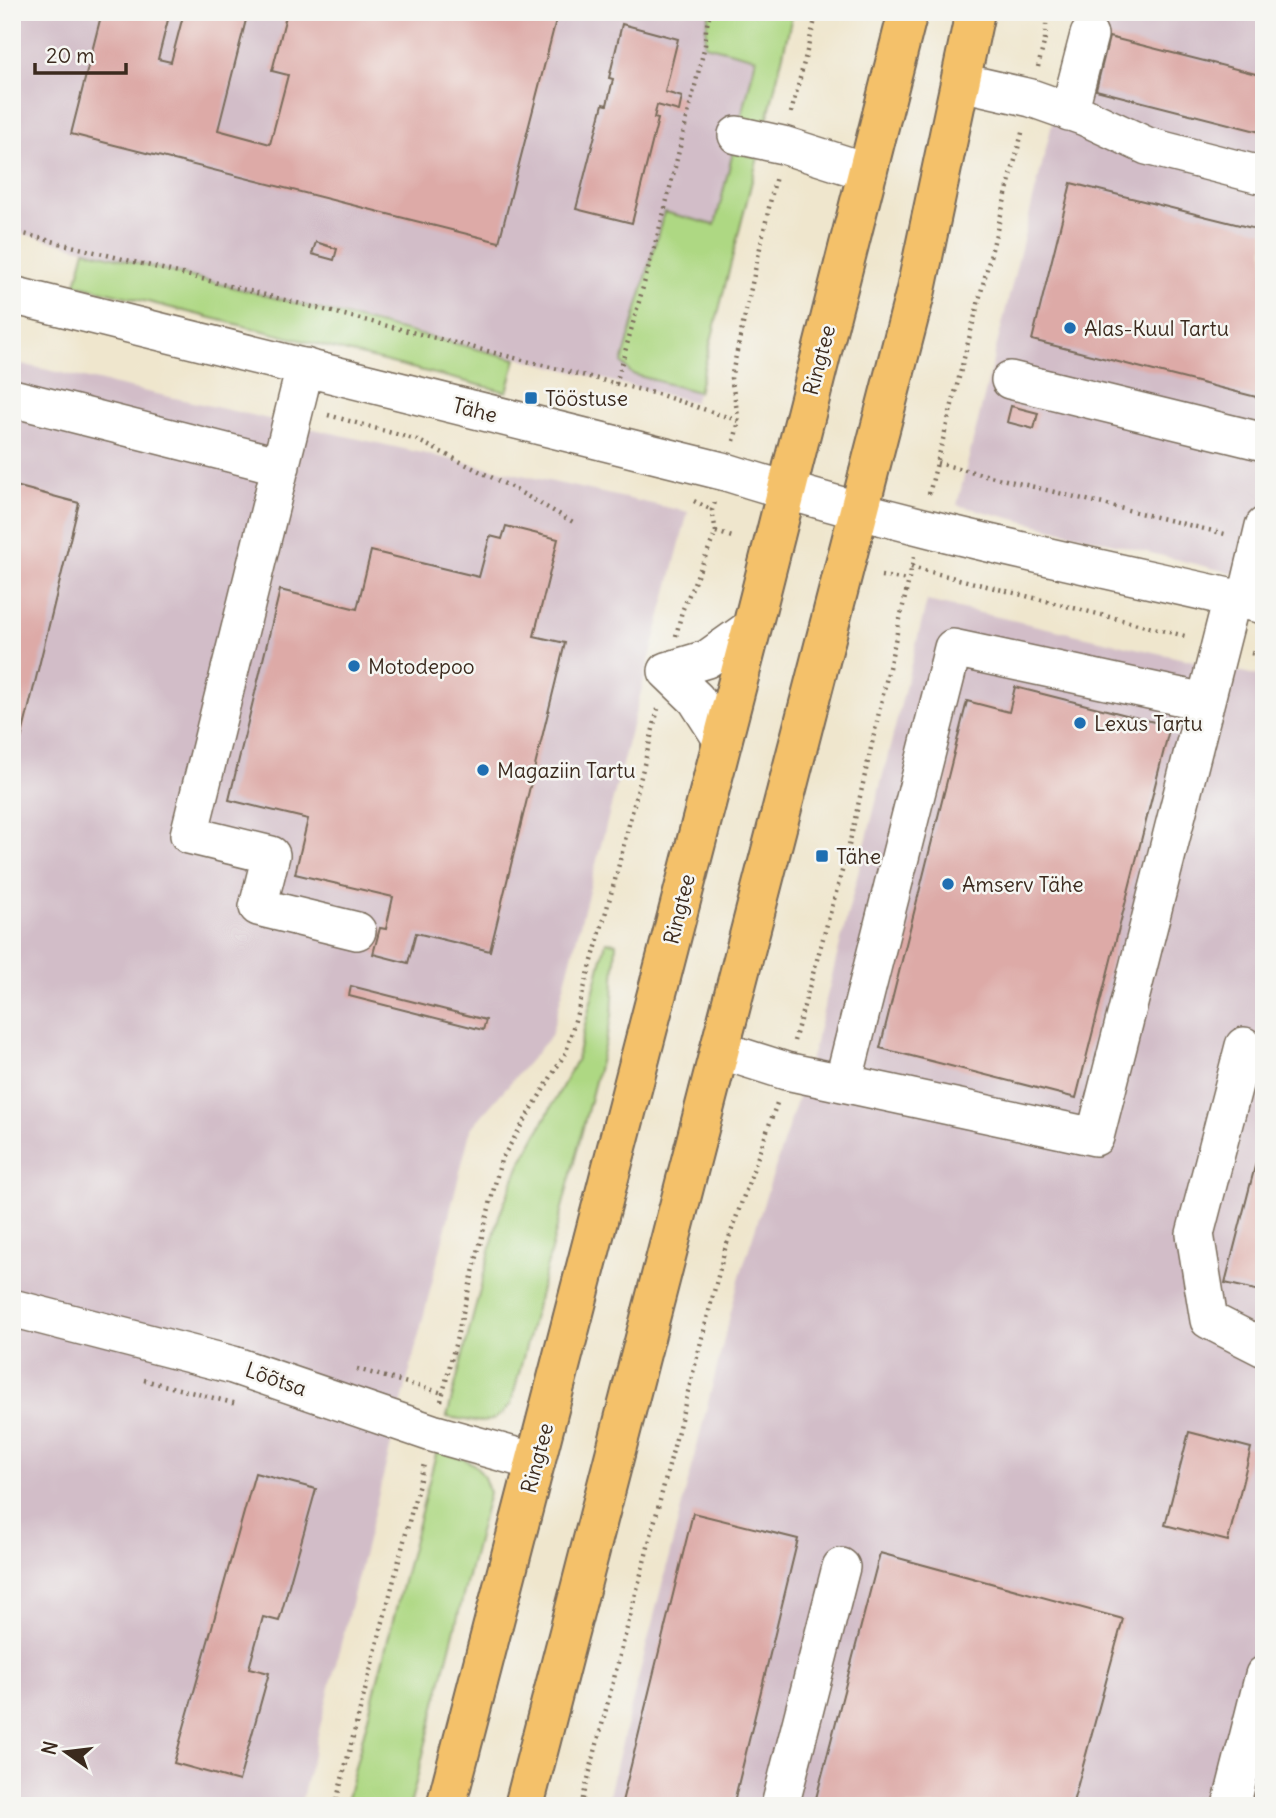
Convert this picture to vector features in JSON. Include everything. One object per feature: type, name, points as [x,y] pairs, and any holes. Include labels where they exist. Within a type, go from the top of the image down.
[{"type":"main road","name":"Ringtee","points":[[446,1806],[723,741],[908,12]]},
{"type":"main road","points":[[524,1806],[916,290],[975,12]]},
{"type":"street","points":[[1069,112],[1089,36]]},
{"type":"street","points":[[961,82],[1031,99],[1069,112],[1147,146],[1264,176]]},
{"type":"street","points":[[737,135],[783,145],[868,172]]},
{"type":"street","name":"Tähe","points":[[12,295],[726,472],[786,491],[921,526],[1247,601]]},
{"type":"street","points":[[305,367],[189,835],[271,855],[258,906],[357,931]]},
{"type":"street","points":[[1010,380],[1264,442]]},
{"type":"street","points":[[12,398],[281,466]]},
{"type":"street","points":[[720,1050],[786,1071],[1095,1137],[1220,645],[1247,601],[1262,534]]},
{"type":"street","points":[[723,741],[695,699],[667,671],[707,659],[752,628]]},
{"type":"street","points":[[843,1083],[953,648],[1205,702]]},
{"type":"street","points":[[1244,1046],[1195,1234],[1209,1320],[1264,1348]]},
{"type":"street","name":"Lõõtsa","points":[[12,1308],[233,1365],[422,1454],[536,1462]]},
{"type":"street","points":[[780,1806],[841,1567]]},
{"type":"street","points":[[1231,1806],[1264,1675]]},
{"type":"path","points":[[616,384],[664,212],[705,45],[710,12]]},
{"type":"path","points":[[335,1806],[422,1454],[501,1160],[566,1052],[615,880],[682,611],[716,531],[712,510],[726,472],[739,421],[731,378],[783,145],[817,12]]},
{"type":"path","points":[[581,1806],[724,1249],[776,1109],[848,850],[911,567],[1031,99],[1045,40],[1047,12]]},
{"type":"path","points":[[12,232],[616,384],[739,421]]},
{"type":"path","points":[[296,404],[350,423],[417,440],[573,522]]},
{"type":"path","points":[[937,463],[1262,534]]},
{"type":"path","points":[[716,531],[732,537]]},
{"type":"path","points":[[911,567],[1264,656]]},
{"type":"path","points":[[881,576],[908,580]]},
{"type":"path","points":[[142,1379],[246,1407]]},
{"type":"shaded area","points":[[12,12],[793,12],[694,402],[12,231]]},
{"type":"shaded area","points":[[1080,12],[1264,12],[1264,581],[957,505]]},
{"type":"shaded area","points":[[12,362],[688,512],[551,1036],[471,1128],[300,1806],[12,1806]]},
{"type":"shaded area","points":[[927,601],[1264,677],[1264,1806],[606,1806],[740,1276],[813,1051]]},
{"type":"green space","points":[[710,12],[793,12],[765,129],[740,124],[756,58],[705,45]]},
{"type":"green space","points":[[733,152],[758,157],[698,392],[632,374],[622,363],[664,212],[715,225]]},
{"type":"green space","points":[[85,250],[516,359],[507,392],[76,284]]},
{"type":"green space","points":[[606,942],[616,943],[612,1016],[511,1404],[490,1421],[475,1422],[447,1417],[499,1216],[519,1167],[576,1061]]},
{"type":"green space","points":[[437,1450],[471,1463],[482,1474],[489,1493],[410,1806],[345,1806]]},
{"type":"building","points":[[102,12],[170,12],[158,59],[171,62],[184,12],[248,12],[218,130],[270,144],[288,75],[272,71],[287,12],[558,12],[499,242],[71,134]]},
{"type":"building","points":[[1264,12],[1264,18],[1246,13]]},
{"type":"building","points":[[622,24],[678,39],[665,92],[682,97],[679,111],[657,105],[654,118],[658,119],[632,223],[576,209],[603,104],[607,105],[613,79],[609,78]]},
{"type":"building","points":[[1109,37],[1264,76],[1264,133],[1096,90]]},
{"type":"building","points":[[1071,183],[1264,231],[1264,399],[1032,340]]},
{"type":"building","points":[[316,242],[337,249],[334,260],[312,254]]},
{"type":"building","points":[[1011,406],[1038,413],[1034,429],[1007,422]]},
{"type":"building","points":[[12,485],[79,503],[13,772],[12,772]]},
{"type":"building","points":[[506,526],[558,539],[534,636],[565,643],[490,951],[416,933],[408,963],[373,954],[380,928],[386,929],[393,897],[295,874],[308,819],[229,800],[280,590],[357,609],[371,551],[479,577],[490,536],[502,539]]},
{"type":"building","points":[[1015,687],[1170,726],[1076,1098],[880,1048],[967,701],[1009,712]]},
{"type":"building","points":[[351,986],[486,1020],[483,1030],[349,996]]},
{"type":"building","points":[[1264,1135],[1264,1292],[1225,1283]]},
{"type":"building","points":[[1189,1432],[1251,1448],[1228,1541],[1165,1525]]},
{"type":"building","points":[[255,1473],[316,1489],[279,1621],[263,1617],[249,1668],[269,1673],[239,1781],[174,1763]]},
{"type":"building","points":[[693,1513],[798,1539],[733,1806],[621,1806]]},
{"type":"building","points":[[880,1553],[1123,1619],[1072,1806],[814,1806]]},
{"type":"place","name":"Alas-Kuul Tartu","points":[[1070,328]]},
{"type":"place","name":"Tööstuse","points":[[531,398]]},
{"type":"place","name":"Motodepoo","points":[[354,666]]},
{"type":"place","name":"Lexus Tartu","points":[[1080,723]]},
{"type":"place","name":"Magaziin Tartu","points":[[483,770]]},
{"type":"place","name":"Tähe","points":[[822,856]]},
{"type":"place","name":"Amserv Tähe","points":[[948,884]]}]
